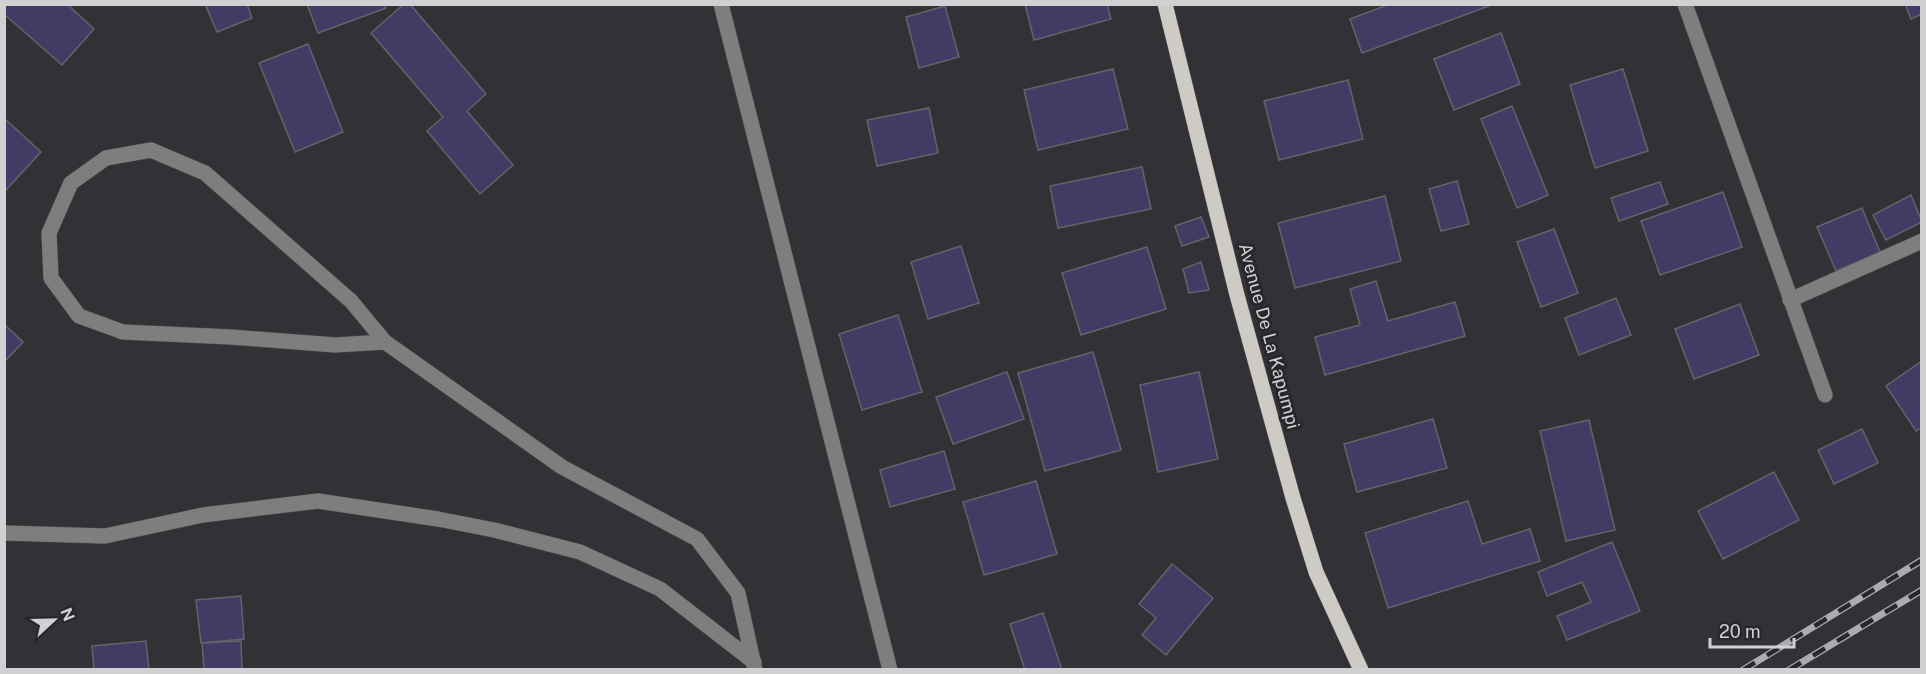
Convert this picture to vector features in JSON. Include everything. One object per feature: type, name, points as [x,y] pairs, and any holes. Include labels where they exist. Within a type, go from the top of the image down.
[{"type":"main road","name":"Avenue De La Kapumpi","points":[[1165,4],[1237,295],[1293,498],[1316,572],[1361,669]]},
{"type":"street","points":[[721,4],[890,669]]},
{"type":"street","points":[[1685,4],[1825,395]]},
{"type":"street","points":[[385,342],[335,345],[123,332],[79,316],[51,278],[49,233],[71,183],[106,158],[151,150],[205,173],[351,301],[385,342],[562,466],[697,539],[738,593],[754,665]]},
{"type":"street","points":[[1790,300],[1922,240]]},
{"type":"street","points":[[4,533],[105,536],[203,515],[318,501],[438,519],[494,530],[590,557],[660,589],[754,665]]},
{"type":"building","points":[[4,4],[67,4],[94,29],[62,65],[4,14]]},
{"type":"building","points":[[205,4],[247,4],[252,18],[217,32]]},
{"type":"building","points":[[307,4],[384,4],[386,8],[318,33]]},
{"type":"building","points":[[404,4],[410,4],[486,94],[467,111],[513,165],[480,194],[427,131],[443,117],[371,33]]},
{"type":"building","points":[[1025,4],[1107,4],[1111,19],[1034,40]]},
{"type":"building","points":[[1390,4],[1494,4],[1362,53],[1350,19]]},
{"type":"building","points":[[1905,4],[1922,4],[1922,14],[1911,19]]},
{"type":"building","points":[[945,6],[959,57],[919,68],[906,17]]},
{"type":"building","points":[[1501,33],[1520,84],[1454,110],[1434,59]]},
{"type":"building","points":[[308,44],[343,132],[295,152],[259,63]]},
{"type":"building","points":[[1113,69],[1128,129],[1038,150],[1024,90]]},
{"type":"building","points":[[1623,69],[1648,151],[1595,168],[1570,85]]},
{"type":"building","points":[[1348,80],[1363,139],[1279,160],[1264,101]]},
{"type":"building","points":[[1512,106],[1548,195],[1517,208],[1481,119]]},
{"type":"building","points":[[929,108],[938,153],[877,166],[867,120]]},
{"type":"building","points":[[4,118],[41,152],[4,192]]},
{"type":"building","points":[[1142,167],[1151,209],[1058,228],[1050,186]]},
{"type":"building","points":[[1457,181],[1469,224],[1441,231],[1429,189]]},
{"type":"building","points":[[1660,182],[1668,204],[1619,221],[1611,198]]},
{"type":"building","points":[[1723,192],[1742,247],[1660,275],[1641,221]]},
{"type":"building","points":[[1911,195],[1922,222],[1886,240],[1873,215]]},
{"type":"building","points":[[1385,196],[1401,261],[1295,288],[1278,223]]},
{"type":"building","points":[[1862,208],[1880,252],[1836,271],[1817,227]]},
{"type":"building","points":[[1201,217],[1209,237],[1182,246],[1175,226]]},
{"type":"building","points":[[1554,229],[1578,293],[1541,307],[1517,242]]},
{"type":"building","points":[[961,246],[979,303],[928,319],[911,262]]},
{"type":"building","points":[[1147,247],[1166,309],[1081,335],[1062,273]]},
{"type":"building","points":[[1201,262],[1209,290],[1189,293],[1183,269]]},
{"type":"building","points":[[1376,281],[1388,321],[1455,302],[1465,336],[1325,375],[1315,337],[1360,325],[1350,289]]},
{"type":"building","points":[[1616,298],[1631,335],[1579,355],[1565,318]]},
{"type":"building","points":[[1740,304],[1759,355],[1694,379],[1675,329]]},
{"type":"building","points":[[898,315],[922,392],[862,410],[839,334]]},
{"type":"building","points":[[4,324],[23,342],[4,362]]},
{"type":"building","points":[[1093,352],[1121,450],[1045,471],[1018,373]]},
{"type":"building","points":[[1922,361],[1922,427],[1916,431],[1886,386]]},
{"type":"building","points":[[1007,372],[1024,419],[953,444],[936,397]]},
{"type":"building","points":[[1199,372],[1218,459],[1158,472],[1140,385]]},
{"type":"building","points":[[1433,419],[1447,468],[1357,492],[1344,444]]},
{"type":"building","points":[[1589,420],[1615,530],[1566,541],[1540,431]]},
{"type":"building","points":[[1862,429],[1878,463],[1834,484],[1818,450]]},
{"type":"building","points":[[944,451],[955,489],[890,507],[880,470]]},
{"type":"building","points":[[1774,472],[1799,520],[1723,559],[1698,511]]},
{"type":"building","points":[[1036,481],[1057,554],[984,575],[963,502]]},
{"type":"building","points":[[1468,501],[1482,544],[1530,529],[1540,561],[1388,608],[1365,533]]},
{"type":"building","points":[[1612,542],[1640,611],[1567,640],[1557,616],[1591,602],[1582,582],[1547,596],[1538,572]]},
{"type":"building","points":[[1172,564],[1213,598],[1166,655],[1142,635],[1156,618],[1139,604]]},
{"type":"building","points":[[241,596],[244,639],[201,643],[196,600]]},
{"type":"building","points":[[1043,613],[1062,670],[1025,670],[1010,624]]},
{"type":"building","points":[[146,641],[149,670],[94,670],[92,646]]},
{"type":"building","points":[[241,641],[242,670],[204,670],[202,643]]},
{"type":"railway","points":[[1743,670],[1922,560]]},
{"type":"railway","points":[[1789,670],[1922,590]]}]
